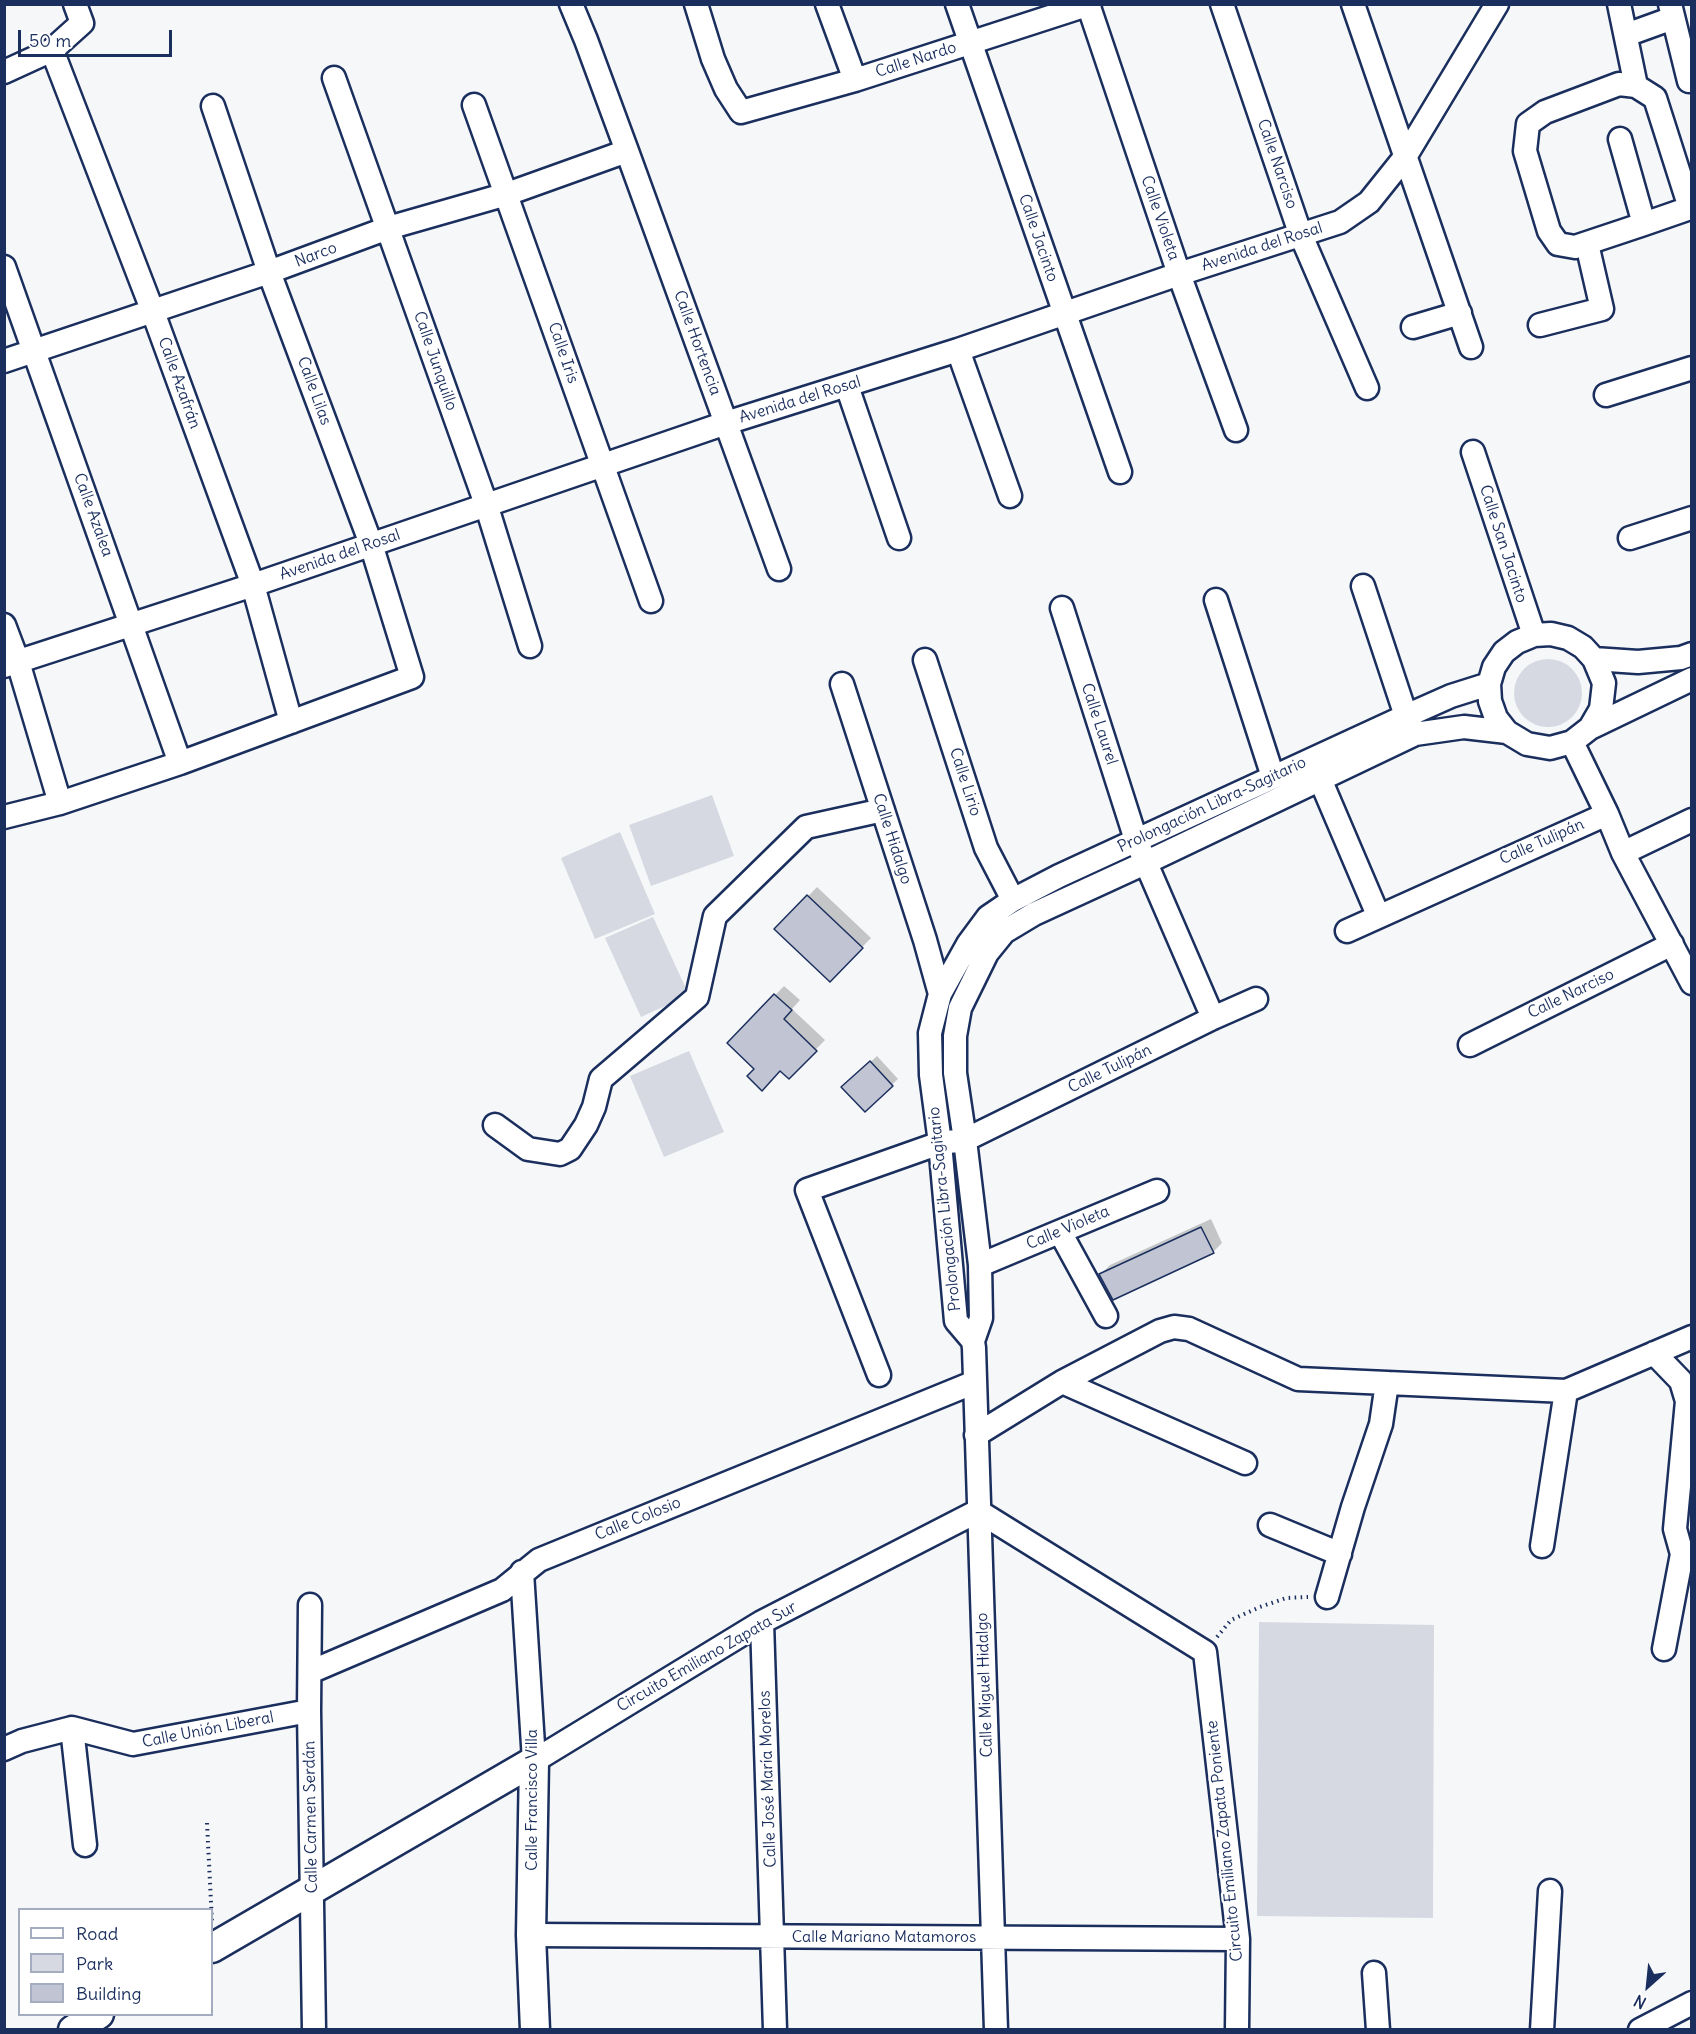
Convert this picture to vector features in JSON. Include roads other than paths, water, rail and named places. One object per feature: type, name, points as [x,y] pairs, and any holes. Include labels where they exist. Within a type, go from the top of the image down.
[{"type":"main road","name":"Circuito Emiliano Zapata Sur","points":[[213,1947],[534,1761]]},
{"type":"main road","name":"Calle Francisco Villa","points":[[534,1761],[531,1935],[535,2030]]},
{"type":"street","points":[[4,72],[52,50],[82,23],[75,4]]},
{"type":"street","points":[[571,4],[627,151]]},
{"type":"street","name":"Calle Nardo","points":[[696,4],[713,59],[726,89],[741,112],[855,80],[1089,5]]},
{"type":"street","points":[[827,4],[855,80]]},
{"type":"street","name":"Calle Jacinto","points":[[957,4],[1120,472]]},
{"type":"street","name":"Calle Narciso","points":[[1222,4],[1300,233],[1366,388]]},
{"type":"street","points":[[1353,4],[1471,347]]},
{"type":"street","points":[[1619,4],[1636,86]]},
{"type":"street","name":"Calle Violeta","points":[[1089,5],[1179,274],[1236,430]]},
{"type":"street","name":"Avenida del Rosal","points":[[11,664],[253,585],[602,464],[958,350],[1300,233],[1340,222],[1369,202],[1405,157],[1492,7]]},
{"type":"street","points":[[1626,35],[1672,11],[1689,81]]},
{"type":"street","name":"Calle Azafrán","points":[[52,50],[153,312],[253,585],[291,722]]},
{"type":"street","name":"Calle Junquillo","points":[[334,78],[486,504],[530,646]]},
{"type":"street","points":[[1619,84],[1636,86],[1655,98],[1691,208],[1587,244],[1575,247],[1558,244],[1549,231],[1525,151],[1528,124],[1545,112],[1619,84]]},
{"type":"street","name":"Calle Iris","points":[[474,105],[651,601]]},
{"type":"street","name":"Calle Lilas","points":[[213,106],[269,272],[371,544],[412,677],[291,722]]},
{"type":"street","points":[[1620,139],[1644,224]]},
{"type":"street","name":"Narco","points":[[4,361],[269,272],[388,228],[507,195],[627,151]]},
{"type":"street","name":"Calle Hortencia","points":[[627,151],[778,569]]},
{"type":"street","points":[[1540,325],[1602,309],[1587,244]]},
{"type":"street","name":"Calle Azalea","points":[[4,267],[180,763]]},
{"type":"street","points":[[1413,327],[1460,313]]},
{"type":"street","points":[[958,350],[1011,496]]},
{"type":"street","points":[[1606,394],[1692,368]]},
{"type":"street","points":[[847,386],[899,538]]},
{"type":"street","name":"Calle San Jacinto","points":[[1473,452],[1534,635]]},
{"type":"street","points":[[1630,538],[1692,518]]},
{"type":"street","points":[[1363,586],[1411,725]]},
{"type":"street","points":[[1216,600],[1273,777]]},
{"type":"street","name":"Calle Laurel","points":[[1062,608],[1136,840],[1213,1018]]},
{"type":"street","points":[[4,625],[11,664],[60,803]]},
{"type":"street","points":[[1590,729],[1601,709],[1604,683],[1594,659],[1582,646],[1568,638],[1551,634],[1534,635],[1517,642],[1504,652],[1494,667],[1490,684],[1490,701],[1496,718],[1507,732],[1527,744],[1550,748],[1572,742],[1590,729],[1692,679]]},
{"type":"street","points":[[1594,659],[1638,662],[1681,658],[1692,654]]},
{"type":"street","name":"Calle Lirio","points":[[925,660],[986,848],[1012,900]]},
{"type":"street","name":"Calle Hidalgo","points":[[842,684],[940,994]]},
{"type":"street","name":"Prolongación Libra-Sagitario","points":[[974,1341],[981,1318],[980,1265],[955,1073],[955,1036],[960,1008],[987,953],[1004,932],[1034,914],[1145,864],[1320,779],[1411,725],[1451,696],[1490,684]]},
{"type":"street","points":[[4,817],[60,803],[180,763],[291,722]]},
{"type":"street","name":"Prolongación Libra-Sagitario","points":[[974,1341],[956,1321],[940,1143],[931,1076],[930,1033],[940,994],[968,944],[988,917],[1012,900],[1059,876],[1273,777],[1411,725],[1464,727],[1507,732]]},
{"type":"street","points":[[1572,742],[1623,853],[1672,944],[1689,970]]},
{"type":"street","points":[[1320,779],[1378,915]]},
{"type":"street","points":[[495,1125],[528,1149],[560,1154],[570,1149],[586,1125],[594,1107],[601,1079],[697,998],[715,916],[806,827],[883,810]]},
{"type":"street","name":"Calle Tulipán","points":[[1347,931],[1378,915],[1607,814]]},
{"type":"street","points":[[1623,853],[1692,819]]},
{"type":"street","name":"Calle Narciso","points":[[1470,1045],[1672,944]]},
{"type":"street","name":"Calle Tulipán","points":[[879,1375],[807,1190],[940,1143],[965,1140],[1256,999]]},
{"type":"street","name":"Calle Violeta","points":[[980,1265],[1157,1191]]},
{"type":"street","points":[[1060,1232],[1106,1316]]},
{"type":"street","points":[[976,1435],[1062,1382],[1160,1331],[1174,1327],[1189,1329],[1298,1379],[1566,1390],[1692,1337]]},
{"type":"street","name":"Calle Miguel Hidalgo","points":[[974,1341],[996,2030]]},
{"type":"street","points":[[1654,1353],[1681,1381],[1688,1401],[1675,1529],[1682,1554],[1664,1649]]},
{"type":"street","name":"Calle Colosio","points":[[310,1672],[502,1590],[539,1560],[975,1382]]},
{"type":"street","points":[[1062,1382],[1245,1463]]},
{"type":"street","points":[[1327,1597],[1382,1424],[1387,1383]]},
{"type":"street","points":[[1542,1545],[1566,1390]]},
{"type":"street","name":"Circuito Emiliano Zapata Sur","points":[[534,1761],[762,1622],[978,1511]]},
{"type":"street","name":"Circuito Emiliano Zapata Poniente","points":[[978,1511],[1205,1652],[1238,1939],[1237,2030]]},
{"type":"street","points":[[1270,1525],[1340,1554]]},
{"type":"street","name":"Calle Francisco Villa","points":[[522,1572],[534,1761]]},
{"type":"street","name":"Calle Carmen Serdán","points":[[310,1605],[309,1712],[314,2030]]},
{"type":"street","name":"Calle José María Morelos","points":[[762,1622],[775,2030]]},
{"type":"street","name":"Calle Unión Liberal","points":[[4,1749],[22,1741],[72,1728],[133,1744],[309,1712]]},
{"type":"street","points":[[72,1728],[85,1845]]},
{"type":"street","points":[[1542,2030],[1550,1891]]},
{"type":"street","name":"Calle Mariano Matamoros","points":[[531,1935],[1238,1939]]},
{"type":"street","points":[[1374,1973],[1378,2030]]},
{"type":"street","points":[[1649,2027],[1692,2004]]}]
